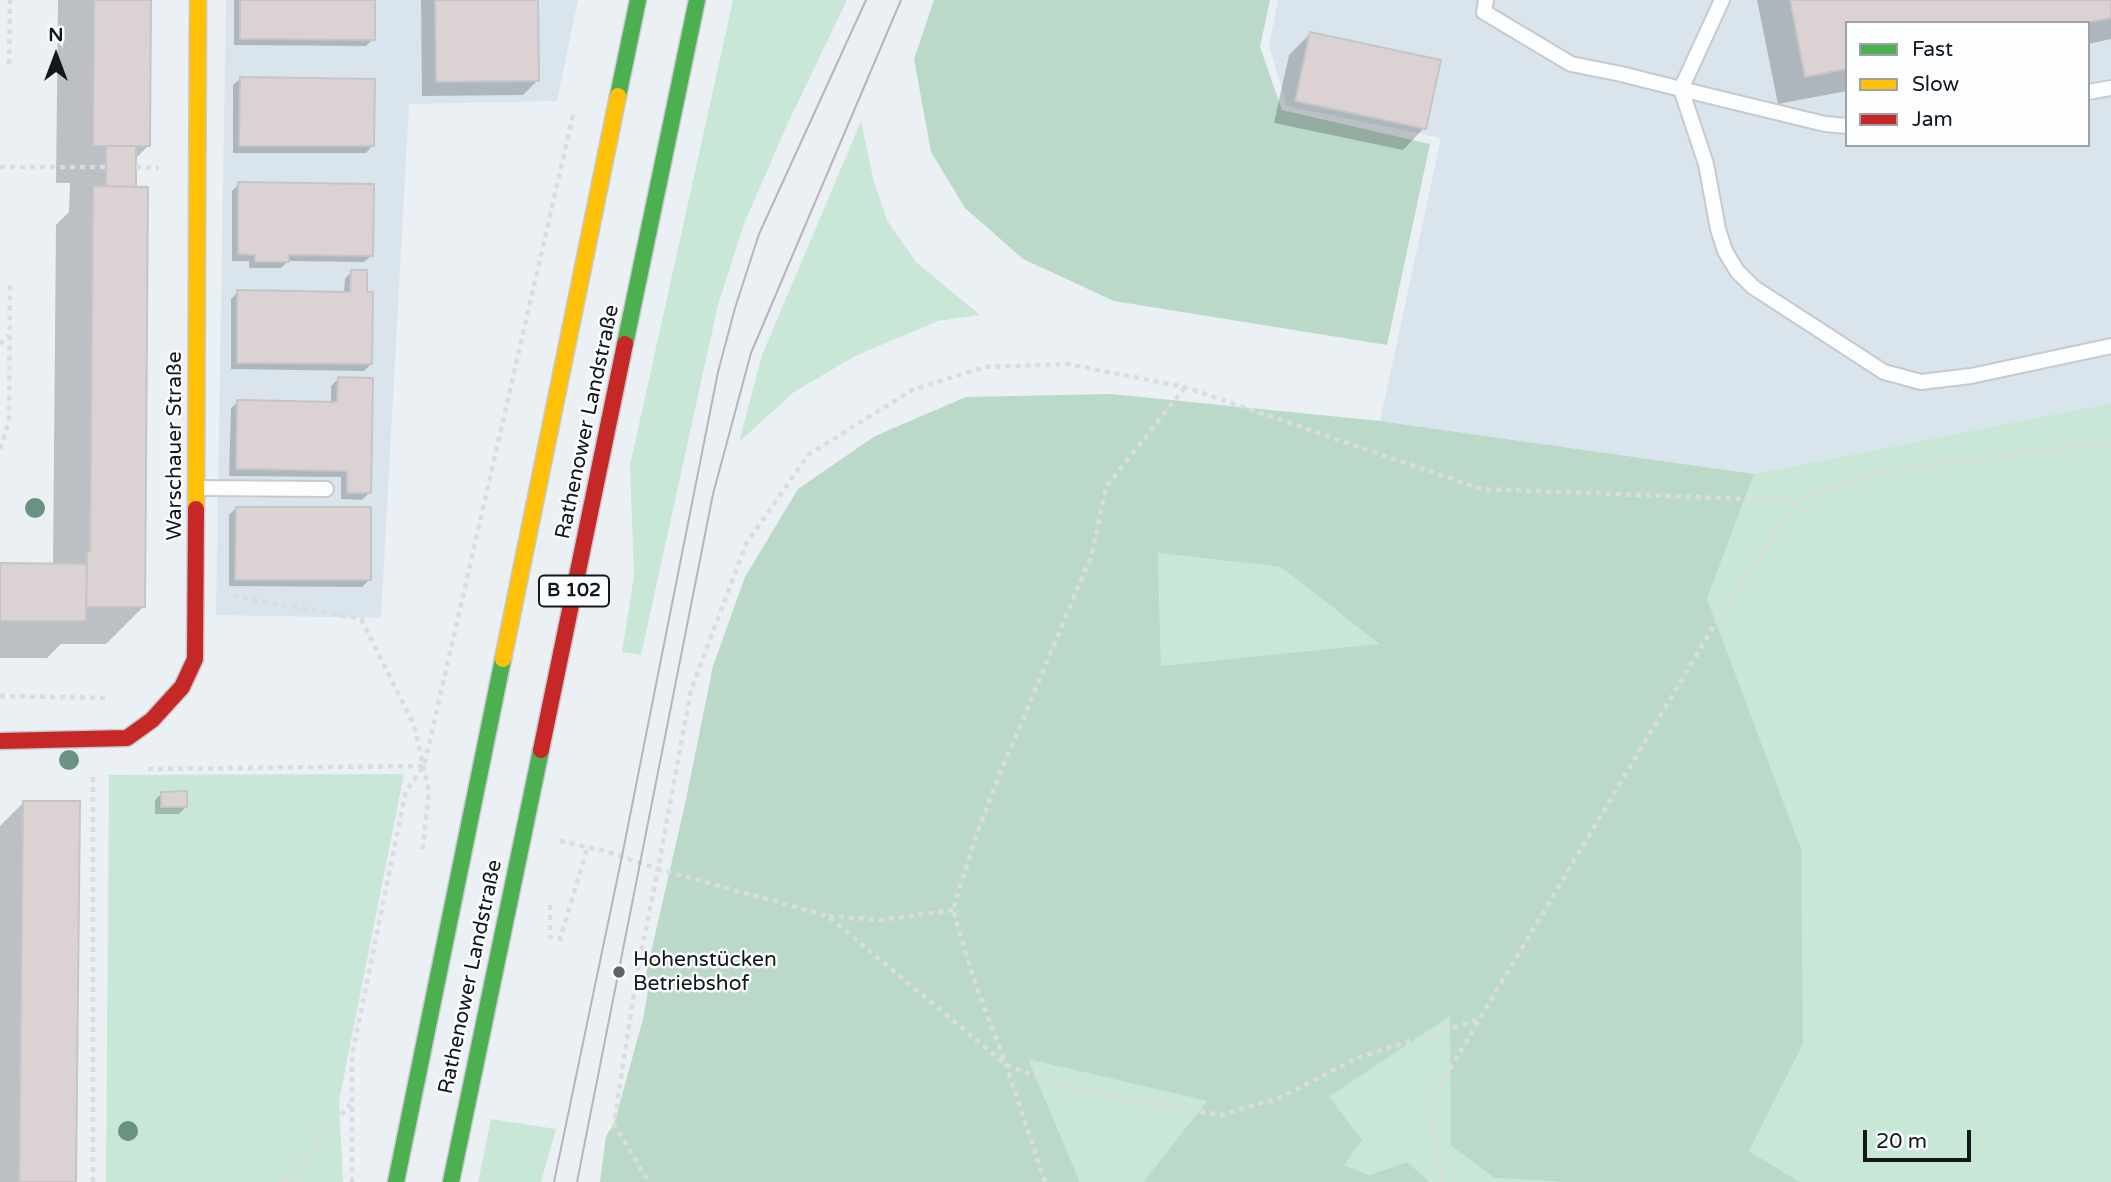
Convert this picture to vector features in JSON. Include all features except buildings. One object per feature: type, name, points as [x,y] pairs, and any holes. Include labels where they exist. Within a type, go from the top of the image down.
[{"type":"main road","name":"Warschauer Straße","points":[[0,741],[127,738],[152,720],[182,687],[195,659],[198,0]]},
{"type":"main road","name":"Rathenower Landstraße","points":[[397,1182],[638,0]]},
{"type":"main road","name":"Rathenower Landstraße","points":[[451,1182],[697,0]]},
{"type":"lane","points":[[1722,0],[1681,89],[1706,164],[1718,229],[1725,251],[1737,271],[1752,287],[1884,372],[1921,382],[1970,376],[2111,346]]},
{"type":"lane","points":[[1485,6],[1571,64],[1825,124],[1845,126]]},
{"type":"lane","points":[[2090,92],[2111,88]]},
{"type":"lane","points":[[196,488],[326,489]]},
{"type":"path","points":[[9,64],[10,0]]},
{"type":"path","points":[[352,1182],[352,1055],[406,790],[424,766],[575,107]]},
{"type":"path","points":[[0,167],[106,167]]},
{"type":"path","points":[[0,449],[9,421],[10,285]]},
{"type":"path","points":[[0,344],[9,334]]},
{"type":"path","points":[[649,1182],[614,1124],[637,973],[691,690],[746,544],[808,455],[912,390],[985,367],[1068,364],[1185,387],[1481,489],[1799,501],[1878,472],[2111,442]]},
{"type":"path","points":[[1045,1182],[953,910],[997,781],[1092,554],[1106,487],[1185,387]]},
{"type":"path","points":[[1442,1182],[1428,1106],[1731,597],[1799,501]]},
{"type":"path","points":[[196,589],[361,620],[414,725],[429,791],[421,859]]},
{"type":"path","points":[[0,696],[115,698]]},
{"type":"path","points":[[140,769],[424,766]]},
{"type":"path","points":[[93,769],[93,1182]]},
{"type":"path","points":[[564,842],[606,850],[658,869],[828,916],[880,920],[953,910]]},
{"type":"path","points":[[828,916],[1006,1065],[1065,1087],[1221,1115],[1279,1098],[1360,1057],[1477,1020]]},
{"type":"path","points":[[282,1182],[303,1163],[351,1102]]},
{"type":"shaded area","points":[[226,0],[578,0],[557,101],[409,104],[381,618],[216,615]]},
{"type":"shaded area","points":[[1278,0],[2111,0],[2111,403],[1754,474],[1380,421],[1441,138],[1287,106],[1269,46]]},
{"type":"green space","points":[[733,0],[847,0],[787,125],[744,224],[718,305],[641,655],[622,652],[634,576],[630,465]]},
{"type":"green space","points":[[934,0],[1270,0],[1260,47],[1282,110],[1430,144],[1387,345],[1114,301],[1023,259],[965,208],[931,152],[914,59]]},
{"type":"green space","points":[[861,121],[874,182],[887,220],[916,262],[980,315],[938,321],[855,356],[794,392],[739,442],[762,355]]},
{"type":"green space","points":[[1111,394],[1380,421],[1754,474],[1707,599],[1801,849],[1803,1044],[1749,1151],[1800,1182],[1563,1182],[1495,1178],[1451,1146],[1450,1016],[1329,1097],[1362,1140],[1344,1165],[1369,1175],[1407,1162],[1430,1182],[1143,1182],[1207,1101],[1028,1059],[1080,1182],[600,1182],[606,1136],[614,1124],[643,1019],[648,991],[644,983],[713,666],[745,577],[798,489],[875,436],[966,397]],"holes":[[[1158,553],[1281,567],[1379,644],[1161,666]]]},
{"type":"green space","points":[[2111,403],[2111,1182],[1800,1182],[1749,1151],[1803,1044],[1707,599],[1754,474]]},
{"type":"green space","points":[[1158,553],[1281,567],[1380,645],[1161,666]]},
{"type":"green space","points":[[404,774],[339,1101],[343,1182],[106,1182],[109,775]]},
{"type":"green space","points":[[1450,1015],[1495,1178],[1563,1182],[1430,1182],[1407,1162],[1369,1175],[1344,1165],[1329,1097]]},
{"type":"green space","points":[[1027,1058],[1207,1101],[1143,1182],[1080,1182]]},
{"type":"green space","points":[[491,1119],[556,1129],[541,1182],[478,1182]]},
{"type":"tram line","points":[[554,1182],[718,372],[759,234],[866,0]]},
{"type":"tram line","points":[[577,1182],[713,494],[751,353],[901,0]]},
{"type":"traffic: fast","points":[[618,96],[638,0]]},
{"type":"traffic: fast","points":[[625,344],[697,0]]},
{"type":"traffic: fast","points":[[396,1182],[503,659]]},
{"type":"traffic: fast","points":[[451,1182],[541,750]]},
{"type":"traffic: slow","points":[[196,509],[198,0]]},
{"type":"traffic: slow","points":[[503,659],[618,96]]},
{"type":"traffic: jam","points":[[541,750],[625,344]]},
{"type":"traffic: jam","points":[[0,741],[127,738],[152,720],[182,687],[195,659],[196,509]]},
{"type":"place","name":"Hohenstücken Betriebshof","points":[[619,972]]}]
